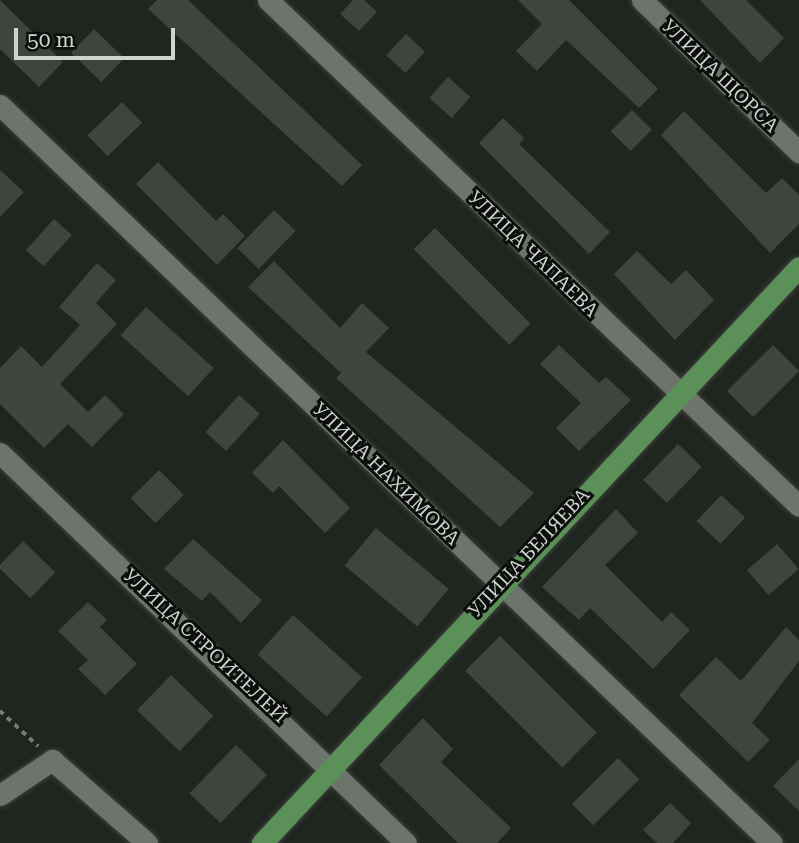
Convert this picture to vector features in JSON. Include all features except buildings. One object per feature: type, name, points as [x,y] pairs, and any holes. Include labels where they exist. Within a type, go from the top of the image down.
[{"type":"main road","name":"УЛИЦА БЕЛЯЕВА","points":[[262,843],[678,392],[799,267]]},
{"type":"street","name":"УЛИЦА ЧАПАЕВА","points":[[268,0],[799,506]]},
{"type":"street","name":"УЛИЦА ЩОРСА","points":[[642,0],[799,152]]},
{"type":"street","name":"УЛИЦА НАХИМОВА","points":[[0,105],[772,843]]},
{"type":"street","name":"УЛИЦА СТРОИТЕЛЕЙ","points":[[0,453],[332,767],[406,843]]},
{"type":"street","points":[[0,795],[52,760],[147,843]]},
{"type":"path","points":[[0,711],[52,760]]}]
